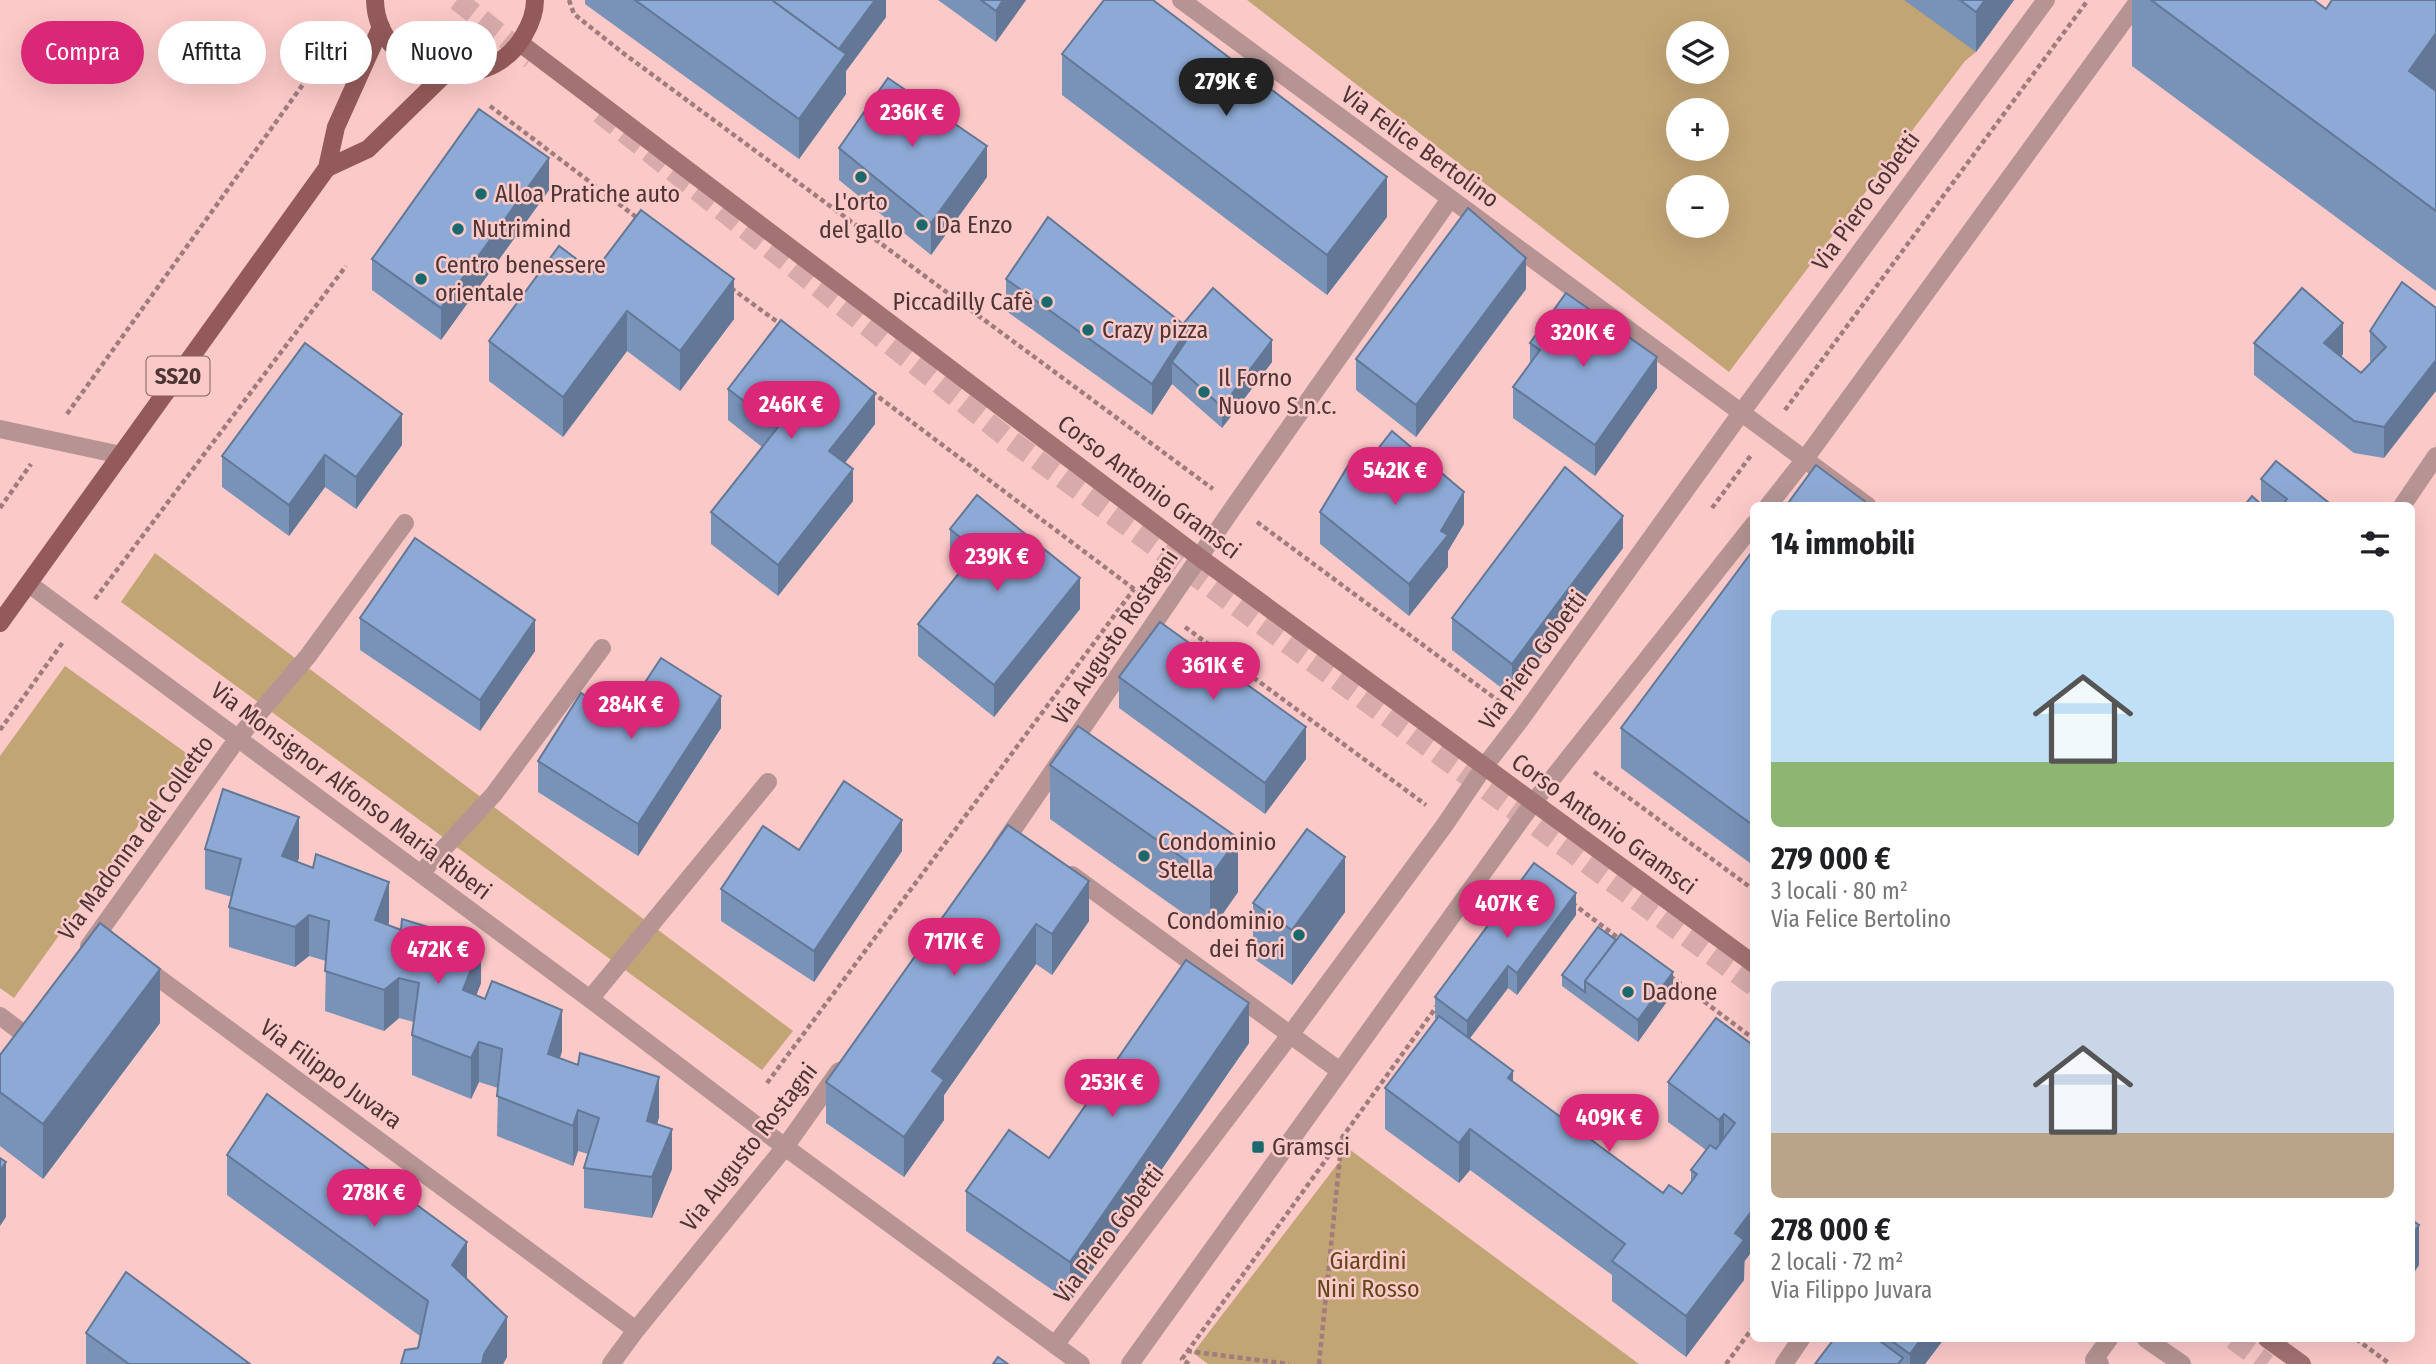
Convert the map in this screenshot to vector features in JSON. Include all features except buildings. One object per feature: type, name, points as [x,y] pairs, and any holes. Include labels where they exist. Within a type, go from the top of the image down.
[{"type":"main road","points":[[375,0],[381,27],[386,35]]},
{"type":"main road","points":[[497,63],[520,43],[530,25],[535,0]]},
{"type":"main road","name":"SS20","points":[[0,624],[327,167],[336,127],[381,27]]},
{"type":"main road","name":"Corso Antonio Gramsci","points":[[520,43],[1199,557],[1750,961]]},
{"type":"main road","points":[[327,167],[368,149],[435,84]]},
{"type":"main road","points":[[2271,1342],[2302,1364]]},
{"type":"street","name":"Via Felice Bertolino","points":[[1181,0],[1863,502]]},
{"type":"street","name":"Via Piero Gobetti","points":[[1055,1345],[1448,821],[1484,767],[1741,412],[2046,0]]},
{"type":"street","points":[[1771,502],[2139,0]]},
{"type":"street","name":"Via Augusto Rostagni","points":[[988,865],[1018,836],[1199,557],[1450,199]]},
{"type":"street","points":[[0,429],[121,455]]},
{"type":"street","points":[[2405,502],[2434,463]]},
{"type":"street","name":"Via Madonna del Colletto","points":[[82,956],[238,738],[308,656],[405,523]]},
{"type":"street","points":[[1130,1364],[1533,803],[1750,529]]},
{"type":"street","name":"Via Monsignor Alfonso Maria Riberi","points":[[29,584],[1081,1364]]},
{"type":"street","points":[[421,873],[494,794],[602,648]]},
{"type":"street","points":[[590,999],[768,782]]},
{"type":"street","points":[[1057,864],[1340,1072]]},
{"type":"street","name":"Via Filippo Juvara","points":[[99,934],[636,1330]]},
{"type":"street","points":[[0,1016],[24,1034]]},
{"type":"street","name":"Via Augusto Rostagni","points":[[611,1364],[785,1147],[849,1057]]},
{"type":"street","points":[[1784,1364],[1799,1342]]},
{"type":"street","points":[[2100,1364],[2094,1360],[2107,1342]]},
{"type":"street","points":[[2158,1342],[2182,1364]]},
{"type":"path","points":[[569,0],[574,13],[623,53],[1521,719]]},
{"type":"path","points":[[1710,511],[2088,0]]},
{"type":"path","points":[[0,508],[354,13]]},
{"type":"path","points":[[489,106],[640,221]]},
{"type":"path","points":[[0,730],[346,266]]},
{"type":"path","points":[[729,286],[784,326]]},
{"type":"path","points":[[872,391],[1163,611],[1448,821]]},
{"type":"path","points":[[767,1083],[1134,589]]},
{"type":"path","points":[[1571,755],[1750,887]]},
{"type":"path","points":[[1567,899],[1622,940]]},
{"type":"path","points":[[1666,973],[1750,1036]]},
{"type":"path","points":[[1189,1364],[1182,1359],[1187,1351],[1439,1003]]},
{"type":"path","points":[[1319,1364],[1342,1136]]},
{"type":"path","points":[[1726,1364],[1750,1331]]},
{"type":"path","points":[[2360,1342],[2390,1364]]},
{"type":"path","points":[[1187,1351],[1289,1364]]},
{"type":"green space","points":[[1247,0],[2014,0],[1976,52],[1965,61],[1729,372]]},
{"type":"green space","points":[[155,553],[793,1031],[762,1070],[121,602]]},
{"type":"green space","points":[[65,666],[189,755],[14,998],[0,988],[0,756]]},
{"type":"green space","name":"Giardini Nini Rosso","points":[[1349,1149],[1639,1364],[1208,1364],[1193,1353]]},
{"type":"tunnel","points":[[457,0],[531,59]]},
{"type":"tunnel","points":[[600,113],[1005,436],[1750,983]]},
{"type":"tunnel","points":[[2237,1342],[2267,1364]]},
{"type":"place","name":"L'orto del gallo","points":[[861,177]]},
{"type":"place","name":"Alloa Pratiche auto","points":[[481,194]]},
{"type":"place","name":"Da Enzo","points":[[922,225]]},
{"type":"place","name":"Nutrimind","points":[[458,229]]},
{"type":"place","name":"Centro benessere orientale","points":[[421,279]]},
{"type":"place","name":"Piccadilly Cafè","points":[[1047,302]]},
{"type":"place","name":"Crazy pizza","points":[[1088,330]]},
{"type":"place","name":"Il Forno Nuovo S.n.c.","points":[[1204,392]]},
{"type":"place","name":"Condominio Stella","points":[[1144,856]]},
{"type":"place","name":"Condominio dei fiori","points":[[1299,935]]},
{"type":"place","name":"Dadone","points":[[1628,992]]},
{"type":"place","name":"Gramsci","points":[[1258,1147]]}]
